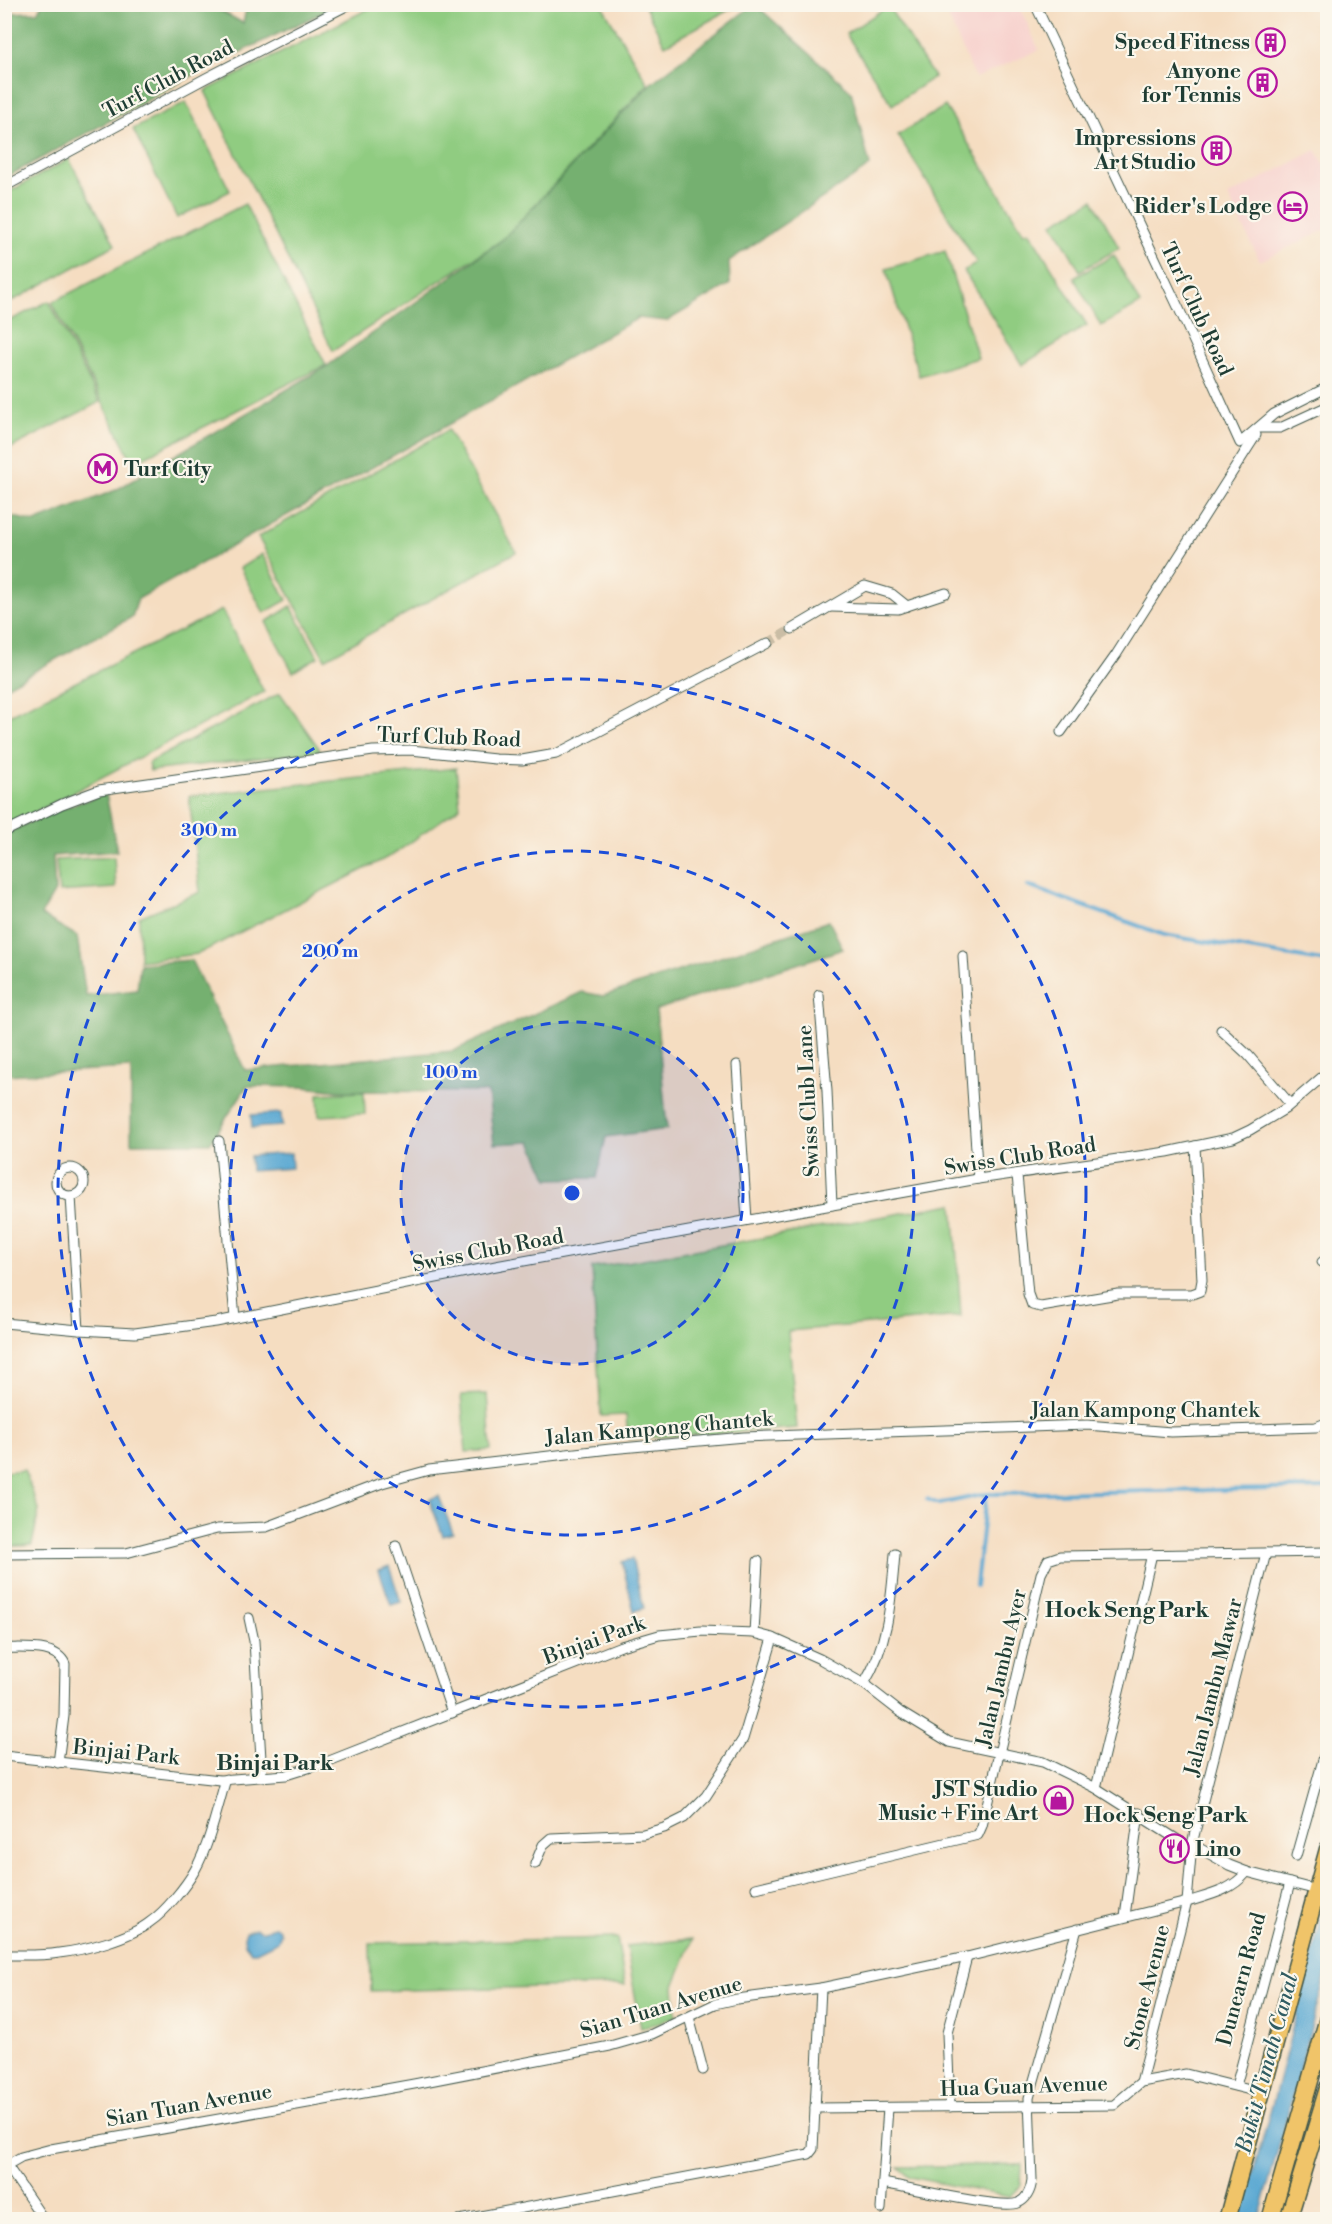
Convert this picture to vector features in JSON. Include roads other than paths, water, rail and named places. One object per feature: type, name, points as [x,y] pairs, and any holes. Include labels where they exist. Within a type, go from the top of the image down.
[{"type":"highway","points":[[1227,2220],[1328,1849]]},
{"type":"highway","points":[[1270,2220],[1328,2018]]},
{"type":"highway","points":[[1288,2220],[1328,2088]]},
{"type":"street","name":"Turf Club Road","points":[[4,187],[206,78],[350,4]]},
{"type":"street","name":"Turf Club Road","points":[[1035,4],[1240,443],[1274,414],[1328,387]]},
{"type":"street","points":[[1311,396],[1317,410]]},
{"type":"street","name":"Turf Club Road","points":[[1260,428],[1280,428],[1328,406]]},
{"type":"street","name":"Turf Club Road","points":[[1061,732],[1116,655],[1260,428]]},
{"type":"street","points":[[792,629],[865,586],[892,594],[907,606]]},
{"type":"street","points":[[858,591],[876,608]]},
{"type":"street","points":[[830,607],[898,609],[946,593]]},
{"type":"street","name":"Turf Club Road","points":[[4,832],[99,790],[387,749],[522,760],[556,754],[768,643]]},
{"type":"street","points":[[963,956],[978,1179]]},
{"type":"street","name":"Swiss Club Lane","points":[[819,995],[827,1091],[831,1205]]},
{"type":"street","points":[[1221,1030],[1248,1056],[1290,1104]]},
{"type":"street","points":[[737,1065],[747,1220]]},
{"type":"street","name":"Swiss Club Road","points":[[4,1323],[79,1330],[135,1332],[235,1318],[496,1266],[747,1220],[978,1179],[1017,1175],[1195,1146],[1233,1138],[1250,1130],[1290,1104],[1328,1072]]},
{"type":"street","points":[[219,1141],[235,1318]]},
{"type":"street","points":[[1017,1175],[1028,1294],[1032,1305],[1041,1307],[1118,1294],[1192,1294],[1200,1291],[1202,1280],[1195,1146]]},
{"type":"street","points":[[70,1196],[79,1330]]},
{"type":"street","name":"Jalan Kampong Chantek","points":[[4,1554],[126,1553],[217,1529],[266,1527],[382,1483],[429,1470],[610,1449],[744,1437],[1087,1425],[1171,1432],[1210,1432],[1316,1427],[1328,1422]]},
{"type":"street","points":[[396,1546],[452,1713]]},
{"type":"street","name":"Jalan Jambu Mawar","points":[[1187,1902],[1192,1846],[1266,1552]]},
{"type":"street","name":"Jalan Jambu Ayer","points":[[756,1888],[978,1835],[1000,1753],[1041,1574],[1048,1560],[1060,1556],[1328,1552]]},
{"type":"street","points":[[864,1684],[875,1666],[885,1635],[890,1613],[895,1554]]},
{"type":"street","points":[[1096,1788],[1152,1554]]},
{"type":"street","points":[[754,1634],[758,1561]]},
{"type":"street","points":[[249,1618],[254,1641],[262,1776]]},
{"type":"street","name":"Binjai Park","points":[[4,1756],[226,1779],[286,1775],[324,1763],[589,1658],[660,1635],[701,1631],[754,1634],[773,1638],[820,1659],[864,1684],[900,1712],[949,1742],[1042,1761],[1096,1788],[1192,1846],[1229,1865],[1247,1872],[1317,1890]]},
{"type":"street","points":[[535,1864],[543,1845],[551,1838],[643,1834],[664,1828],[684,1818],[706,1796],[743,1739],[773,1638]]},
{"type":"street","name":"Binjai Park","points":[[4,1648],[49,1651],[58,1654],[65,1664],[64,1716],[58,1763]]},
{"type":"street","points":[[1296,1856],[1328,1742]]},
{"type":"street","points":[[4,1955],[61,1953],[105,1942],[135,1931],[151,1922],[173,1899],[194,1870],[214,1822],[226,1779]]},
{"type":"street","points":[[1125,1916],[1139,1813]]},
{"type":"street","name":"Sian Tuan Avenue","points":[[6,2163],[51,2149],[414,2084],[610,2046],[652,2034],[715,2004],[821,1988],[967,1957],[1187,1902],[1223,1891],[1247,1872]]},
{"type":"street","name":"Dunearn Road","points":[[1236,2086],[1290,1883]]},
{"type":"street","name":"Stone Avenue","points":[[1141,2082],[1187,1902]]},
{"type":"street","points":[[883,2183],[998,2205],[1019,2203],[1030,2190],[1032,2180],[1029,2098],[1077,1929]]},
{"type":"street","points":[[950,2107],[947,2033],[967,1957]]},
{"type":"street","points":[[459,2220],[804,2156],[813,2149],[821,1988]]},
{"type":"street","points":[[689,2017],[703,2070]]},
{"type":"street","name":"Hua Guan Avenue","points":[[815,2108],[1114,2104],[1141,2082],[1185,2074],[1262,2093]]},
{"type":"street","points":[[881,2209],[888,2108]]},
{"type":"street","points":[[6,2163],[44,2220]]},
{"type":"water","points":[[281,1113],[282,1126],[252,1128],[251,1115]]},
{"type":"water","points":[[291,1153],[292,1168],[251,1171],[250,1156]]},
{"type":"water","points":[[439,1496],[453,1533],[443,1536],[429,1499]]},
{"type":"water","points":[[632,1559],[644,1608],[634,1611],[622,1562]]},
{"type":"water","points":[[389,1566],[401,1602],[391,1605],[379,1570]]},
{"type":"water","points":[[1327,1897],[1327,1970],[1259,2219],[1240,2219],[1273,2102]]},
{"type":"water","points":[[256,1928],[261,1931],[278,1928],[281,1933],[278,1941],[256,1952],[251,1952],[245,1944],[246,1932]]},
{"type":"waterway","points":[[1028,886],[1164,935],[1328,962]]},
{"type":"waterway","points":[[927,1499],[939,1504],[986,1494],[1328,1488]]},
{"type":"waterway","points":[[976,1586],[986,1494]]},
{"type":"tunnel","points":[[768,643],[792,629]]},
{"type":"place","name":"Speed Fitness","points":[[1271,42]]},
{"type":"place","name":"Anyone for Tennis","points":[[1262,83]]},
{"type":"place","name":"Impressions Art Studio","points":[[1217,150]]},
{"type":"place","name":"Rider's Lodge","points":[[1293,206]]},
{"type":"place","name":"Turf City","points":[[103,469]]},
{"type":"place","name":"JST Studio Music + Fine Art","points":[[1059,1801]]},
{"type":"place","name":"Lino","points":[[1174,1849]]},
{"type":"district","name":"Hock Seng Park","points":[[1127,1609]]},
{"type":"district","name":"Binjai Park","points":[[275,1762]]},
{"type":"district","name":"Hock Seng Park","points":[[1166,1814]]},
{"type":"water label","name":"Bukit Timah Canal","points":[[1266,2063]]}]
